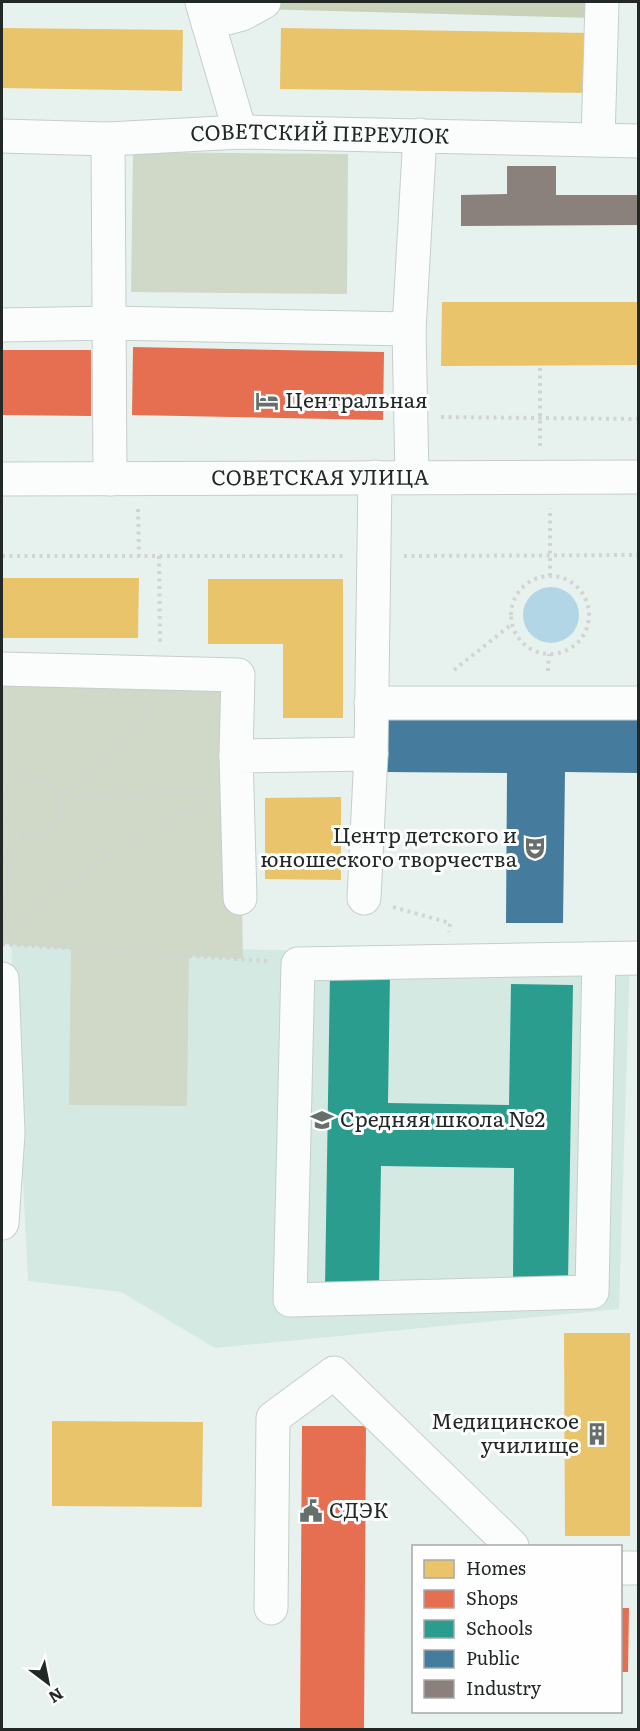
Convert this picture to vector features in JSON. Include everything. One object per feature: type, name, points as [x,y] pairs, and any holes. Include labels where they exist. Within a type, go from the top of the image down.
[{"type":"street","points":[[598,140],[602,2]]},
{"type":"street","points":[[240,132],[205,12],[249,6]]},
{"type":"street","name":"СОВЕТСКИЙ ПЕРЕУЛОК","points":[[2,136],[108,139],[240,132],[639,141]]},
{"type":"street","points":[[412,476],[410,329],[420,135]]},
{"type":"street","points":[[108,139],[110,323],[124,478]]},
{"type":"street","points":[[2,325],[110,323],[410,329]]},
{"type":"street","points":[[364,883],[371,754],[372,556],[375,477]]},
{"type":"street","name":"СОВЕТСКАЯ УЛИЦА","points":[[2,479],[639,477]]},
{"type":"street","points":[[2,669],[238,675],[233,777],[240,898]]},
{"type":"street","points":[[371,703],[639,703]]},
{"type":"street","points":[[233,777],[371,754]]},
{"type":"street","points":[[599,960],[592,1292],[290,1300],[298,964],[639,958]]},
{"type":"street","points":[[2,979],[8,1133],[2,1224]]},
{"type":"street","points":[[271,1608],[273,1418],[333,1372],[511,1545]]},
{"type":"street","points":[[622,1568],[639,1568]]},
{"type":"path","points":[[540,365],[540,418],[550,576]]},
{"type":"path","points":[[411,417],[639,419]]},
{"type":"path","points":[[124,478],[139,556]]},
{"type":"path","points":[[2,556],[639,555]]},
{"type":"path","points":[[60,799],[136,732],[160,673],[159,556]]},
{"type":"path","points":[[550,576],[570,581],[580,589],[587,601],[590,613],[582,638],[562,653],[549,654],[525,645],[517,636],[512,624],[513,605],[522,588],[532,580],[550,576]]},
{"type":"path","points":[[414,703],[512,624]]},
{"type":"path","points":[[2,803],[8,788],[15,781],[33,776],[50,783],[60,799],[59,818],[53,826],[35,836],[24,835],[7,825],[2,815],[2,808]]},
{"type":"path","points":[[60,799],[233,777]]},
{"type":"path","points":[[2,938],[102,859],[233,777]]},
{"type":"path","points":[[2,780],[8,788]]},
{"type":"path","points":[[2,861],[24,835]]},
{"type":"path","points":[[2,938],[11,850]]},
{"type":"path","points":[[364,883],[385,905],[450,923],[448,961]]},
{"type":"path","points":[[2,944],[298,964]]},
{"type":"shaded area","name":"Средняя школа №2","points":[[11,944],[630,958],[619,1309],[215,1348],[121,1292],[28,1281]]},
{"type":"green space","points":[[258,2],[594,2],[593,18],[257,9]]},
{"type":"green space","points":[[133,152],[348,154],[347,294],[131,292]]},
{"type":"green space","points":[[2,669],[238,675],[243,959],[189,956],[187,1106],[69,1105],[71,949],[2,944]]},
{"type":"water","points":[[545,587],[557,587],[567,591],[575,599],[579,615],[575,631],[567,639],[557,643],[545,643],[535,639],[527,631],[523,621],[523,609],[527,599],[535,591]]},
{"type":"building: Homes","points":[[2,28],[183,30],[182,91],[2,88]]},
{"type":"building: Homes","points":[[281,28],[593,33],[592,93],[280,89]]},
{"type":"building: Homes","points":[[442,302],[638,302],[638,365],[441,366]]},
{"type":"building: Homes","points":[[2,578],[139,578],[138,638],[2,638]]},
{"type":"building: Homes","points":[[208,579],[343,579],[343,718],[283,718],[283,644],[208,644]]},
{"type":"building: Homes","points":[[341,797],[341,880],[265,879],[265,798]]},
{"type":"building: Homes","name":"Медицинское училище","points":[[564,1333],[630,1333],[630,1536],[565,1536]]},
{"type":"building: Homes","points":[[52,1421],[203,1422],[202,1507],[52,1506]]},
{"type":"building: Shops","points":[[133,347],[384,352],[383,420],[132,415]]},
{"type":"building: Shops","points":[[2,350],[91,350],[91,416],[2,415]]},
{"type":"building: Shops","points":[[302,1426],[366,1426],[364,1730],[300,1730]]},
{"type":"building: Shops","points":[[622,1608],[629,1608],[628,1672],[622,1672]]},
{"type":"building: Schools","points":[[330,973],[390,974],[388,1103],[509,1105],[511,984],[573,985],[568,1281],[513,1280],[514,1168],[381,1166],[379,1288],[325,1288]]},
{"type":"building: Public","name":"Центр детского и юношеского творчества","points":[[384,718],[638,720],[638,773],[565,772],[563,923],[506,923],[507,773],[384,772]]},
{"type":"building: Industry","points":[[507,166],[556,166],[556,195],[638,195],[638,225],[461,226],[461,195],[507,194]]},
{"type":"place","name":"Центральная","points":[[267,401]]},
{"type":"place","name":"Центр детского и юношеского творчества","points":[[535,848]]},
{"type":"place","name":"Средняя школа №2","points":[[322,1120]]},
{"type":"place","name":"Медицинское училище","points":[[597,1434]]},
{"type":"place","name":"СДЭК","points":[[311,1511]]}]
